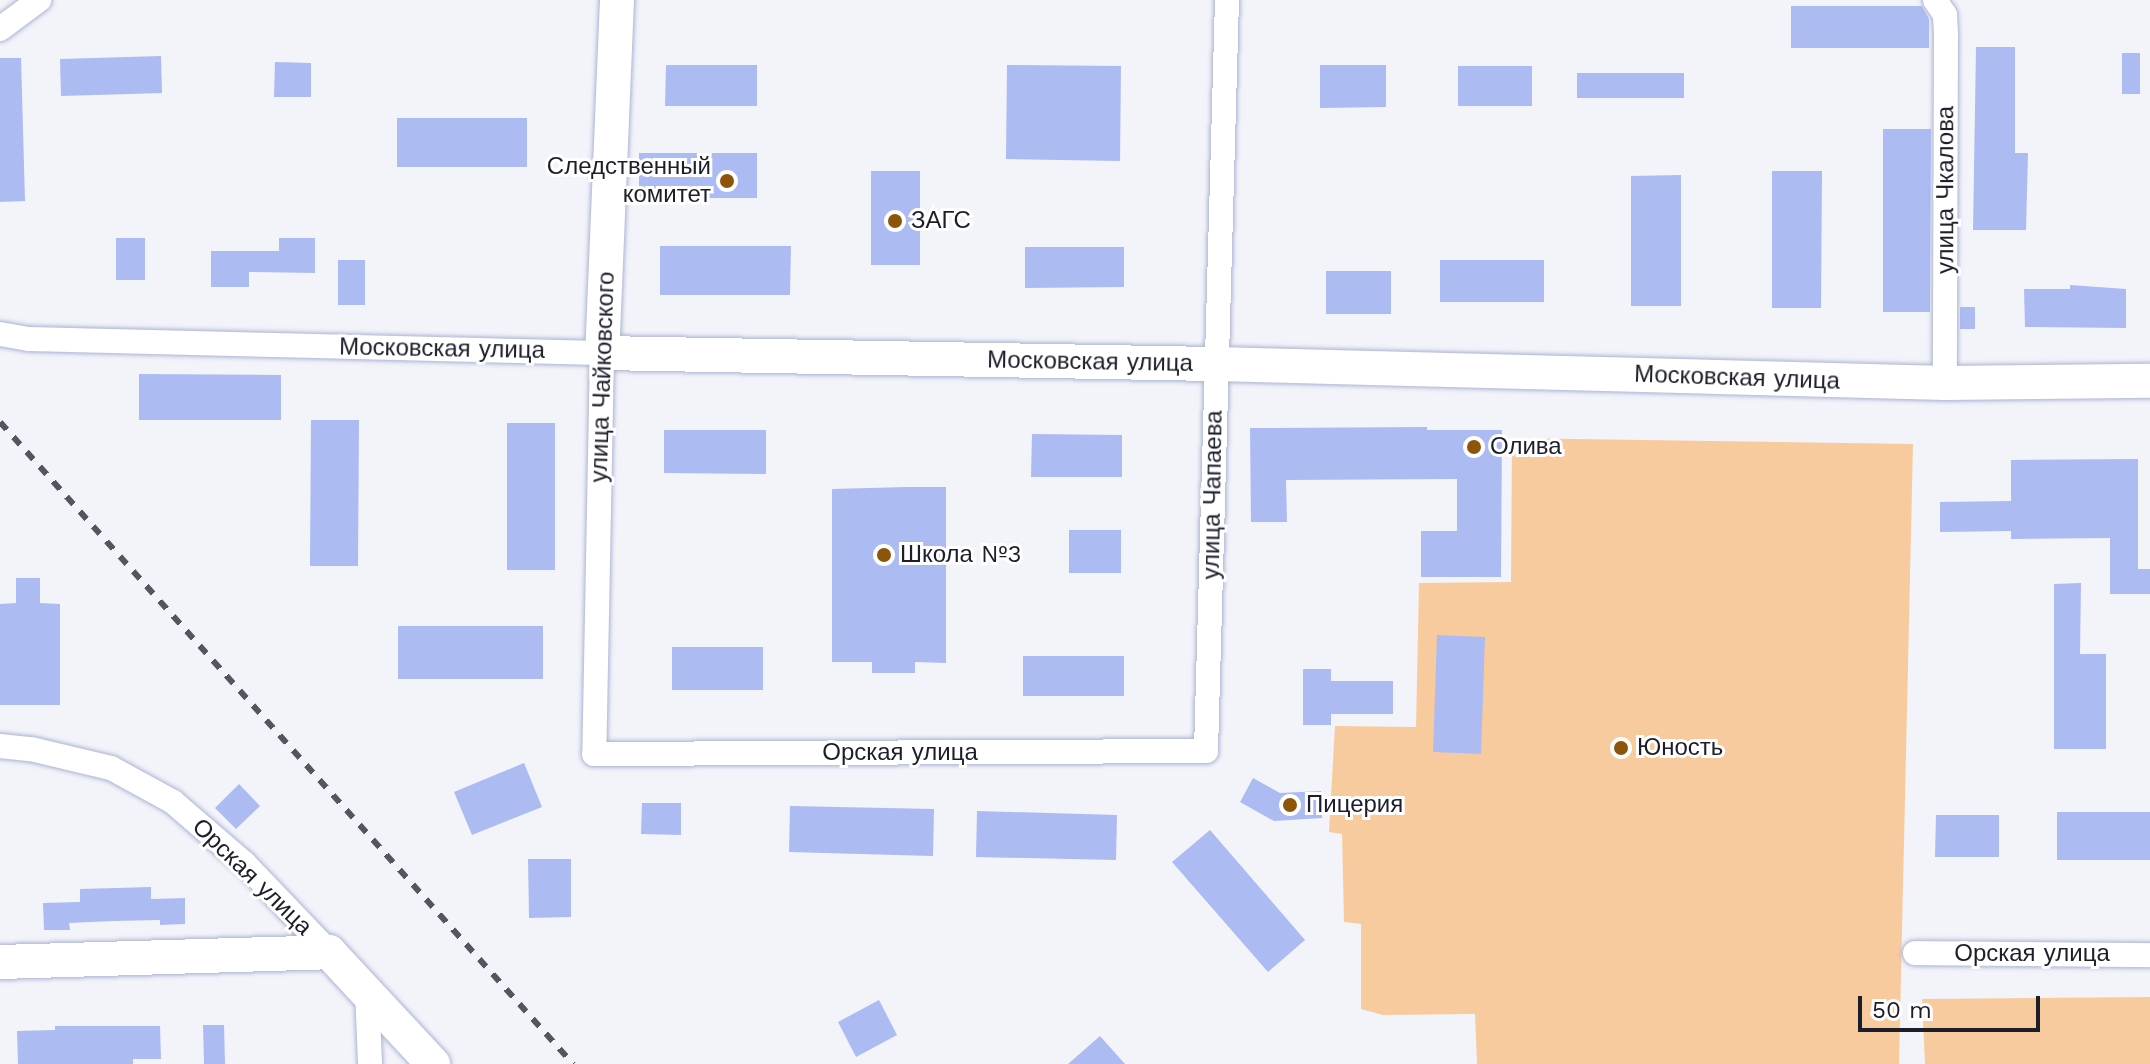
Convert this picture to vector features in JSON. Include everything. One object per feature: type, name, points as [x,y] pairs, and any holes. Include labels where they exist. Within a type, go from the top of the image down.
[{"type":"street","points":[[0,29],[39,0]]},
{"type":"street","name":"улица Чайковского","points":[[594,754],[602,353],[617,0]]},
{"type":"street","name":"улица Чапаева","points":[[1206,751],[1227,0]]},
{"type":"street","name":"улица Чкалова","points":[[1935,0],[1945,15],[1946,37],[1945,383]]},
{"type":"street","name":"Московская улица","points":[[0,334],[29,339],[1945,383],[2150,381]]},
{"type":"street","name":"Орская улица","points":[[0,746],[31,749],[111,768],[173,802],[244,863],[329,952]]},
{"type":"street","name":"Орская улица","points":[[594,754],[1206,751]]},
{"type":"street","points":[[329,952],[433,1064]]},
{"type":"street","name":"Орская улица","points":[[0,962],[329,952]]},
{"type":"street","name":"Орская улица","points":[[1915,953],[2150,955]]},
{"type":"street","points":[[367,991],[370,1064]]},
{"type":"shaded area","name":"Юность","points":[[1512,438],[1913,444],[1899,1064],[1477,1064],[1475,1014],[1383,1015],[1361,1009],[1361,924],[1344,922],[1342,834],[1329,832],[1335,726],[1416,727],[1419,583],[1511,582]]},
{"type":"shaded area","points":[[2150,997],[2150,1064],[1925,1064],[1922,999]]},
{"type":"building","points":[[1791,6],[1922,6],[1929,19],[1929,48],[1791,48]]},
{"type":"building","points":[[1976,47],[2015,47],[2015,153],[2028,153],[2026,230],[1973,230]]},
{"type":"building","points":[[2122,53],[2140,53],[2140,94],[2122,94]]},
{"type":"building","points":[[161,56],[162,93],[61,96],[60,59]]},
{"type":"building","points":[[0,58],[21,58],[25,201],[0,202]]},
{"type":"building","points":[[275,62],[311,63],[311,97],[274,97]]},
{"type":"building","points":[[666,65],[757,65],[757,106],[665,106]]},
{"type":"building","points":[[1007,65],[1121,66],[1120,161],[1006,159]]},
{"type":"building","points":[[1320,65],[1386,65],[1386,107],[1320,108]]},
{"type":"building","points":[[1458,66],[1532,66],[1532,106],[1458,106]]},
{"type":"building","points":[[1577,73],[1684,73],[1684,98],[1577,98]]},
{"type":"building","points":[[397,118],[527,118],[527,167],[397,167]]},
{"type":"building","points":[[1883,129],[1931,129],[1930,312],[1883,312]]},
{"type":"building","points":[[639,153],[757,153],[757,198],[639,198]]},
{"type":"building","points":[[871,171],[920,171],[920,265],[871,265]]},
{"type":"building","points":[[1772,171],[1822,171],[1821,308],[1772,308]]},
{"type":"building","points":[[1681,175],[1681,306],[1631,306],[1631,176]]},
{"type":"building","points":[[116,238],[145,238],[145,280],[116,280]]},
{"type":"building","points":[[279,238],[315,238],[315,273],[249,272],[249,287],[211,287],[211,251],[279,251]]},
{"type":"building","points":[[660,246],[791,246],[790,295],[660,295]]},
{"type":"building","points":[[1025,247],[1124,247],[1124,287],[1025,288]]},
{"type":"building","points":[[338,260],[365,260],[365,305],[338,305]]},
{"type":"building","points":[[1440,260],[1544,260],[1544,302],[1440,302]]},
{"type":"building","points":[[1326,271],[1391,271],[1391,314],[1326,314]]},
{"type":"building","points":[[2070,285],[2126,289],[2126,328],[2025,327],[2024,289],[2070,289]]},
{"type":"building","points":[[1960,307],[1975,307],[1975,329],[1960,329]]},
{"type":"building","points":[[139,374],[281,375],[281,420],[139,420]]},
{"type":"building","points":[[311,420],[359,420],[358,566],[310,566]]},
{"type":"building","points":[[507,423],[555,423],[555,570],[507,570]]},
{"type":"building","points":[[1427,427],[1427,430],[1502,430],[1501,577],[1421,577],[1421,531],[1457,531],[1457,479],[1286,480],[1287,522],[1251,522],[1250,428]]},
{"type":"building","points":[[664,430],[766,430],[766,474],[664,473]]},
{"type":"building","points":[[1032,434],[1122,435],[1122,477],[1031,477]]},
{"type":"building","points":[[2138,459],[2138,569],[2150,569],[2150,594],[2110,594],[2110,538],[2011,539],[2011,531],[1940,532],[1940,502],[2011,501],[2011,460]]},
{"type":"building","points":[[946,487],[946,663],[915,662],[915,673],[872,673],[872,662],[832,662],[832,489]]},
{"type":"building","points":[[1069,530],[1121,530],[1121,573],[1069,573]]},
{"type":"building","points":[[16,578],[40,578],[40,603],[60,604],[60,705],[0,705],[0,604],[16,603]]},
{"type":"building","points":[[2081,583],[2080,654],[2106,654],[2106,749],[2054,749],[2054,584]]},
{"type":"building","points":[[398,626],[543,626],[543,679],[398,679]]},
{"type":"building","points":[[1437,635],[1485,637],[1481,754],[1433,752]]},
{"type":"building","points":[[672,647],[763,647],[763,690],[672,690]]},
{"type":"building","points":[[1023,656],[1124,656],[1124,696],[1023,696]]},
{"type":"building","points":[[1303,669],[1331,669],[1331,681],[1393,681],[1393,714],[1331,714],[1331,725],[1303,725]]},
{"type":"building","points":[[524,763],[542,807],[472,835],[454,792]]},
{"type":"building","points":[[1253,778],[1280,793],[1321,791],[1322,818],[1274,821],[1240,802]]},
{"type":"building","points":[[239,784],[260,806],[236,829],[215,808]]},
{"type":"building","points":[[642,803],[681,803],[681,835],[641,834]]},
{"type":"building","points":[[790,806],[934,809],[933,856],[789,852]]},
{"type":"building","points":[[977,811],[1117,815],[1116,860],[976,857]]},
{"type":"building","points":[[2057,812],[2150,812],[2150,860],[2057,860]]},
{"type":"building","points":[[1936,815],[1999,815],[1999,857],[1935,857]]},
{"type":"building","points":[[1210,830],[1305,940],[1268,972],[1172,862]]},
{"type":"building","points":[[528,859],[571,859],[571,917],[529,918]]},
{"type":"building","points":[[151,887],[151,899],[185,898],[185,924],[160,925],[160,920],[114,921],[69,923],[70,930],[44,930],[43,903],[80,902],[80,889]]},
{"type":"building","points":[[879,1000],[897,1035],[856,1057],[838,1022]]},
{"type":"building","points":[[203,1025],[224,1025],[225,1064],[204,1064]]},
{"type":"building","points":[[55,1026],[160,1026],[161,1059],[133,1059],[133,1064],[18,1064],[17,1031],[55,1030]]},
{"type":"building","points":[[1100,1036],[1125,1064],[1068,1064]]},
{"type":"railway","points":[[0,422],[573,1064]]},
{"type":"place","name":"Следственный комитет","points":[[727,181]]},
{"type":"place","name":"ЗАГС","points":[[895,221]]},
{"type":"place","name":"Олива","points":[[1474,447]]},
{"type":"place","name":"Школа №3","points":[[884,555]]},
{"type":"place","name":"Юность","points":[[1621,748]]},
{"type":"place","name":"Пицерия","points":[[1290,805]]}]
